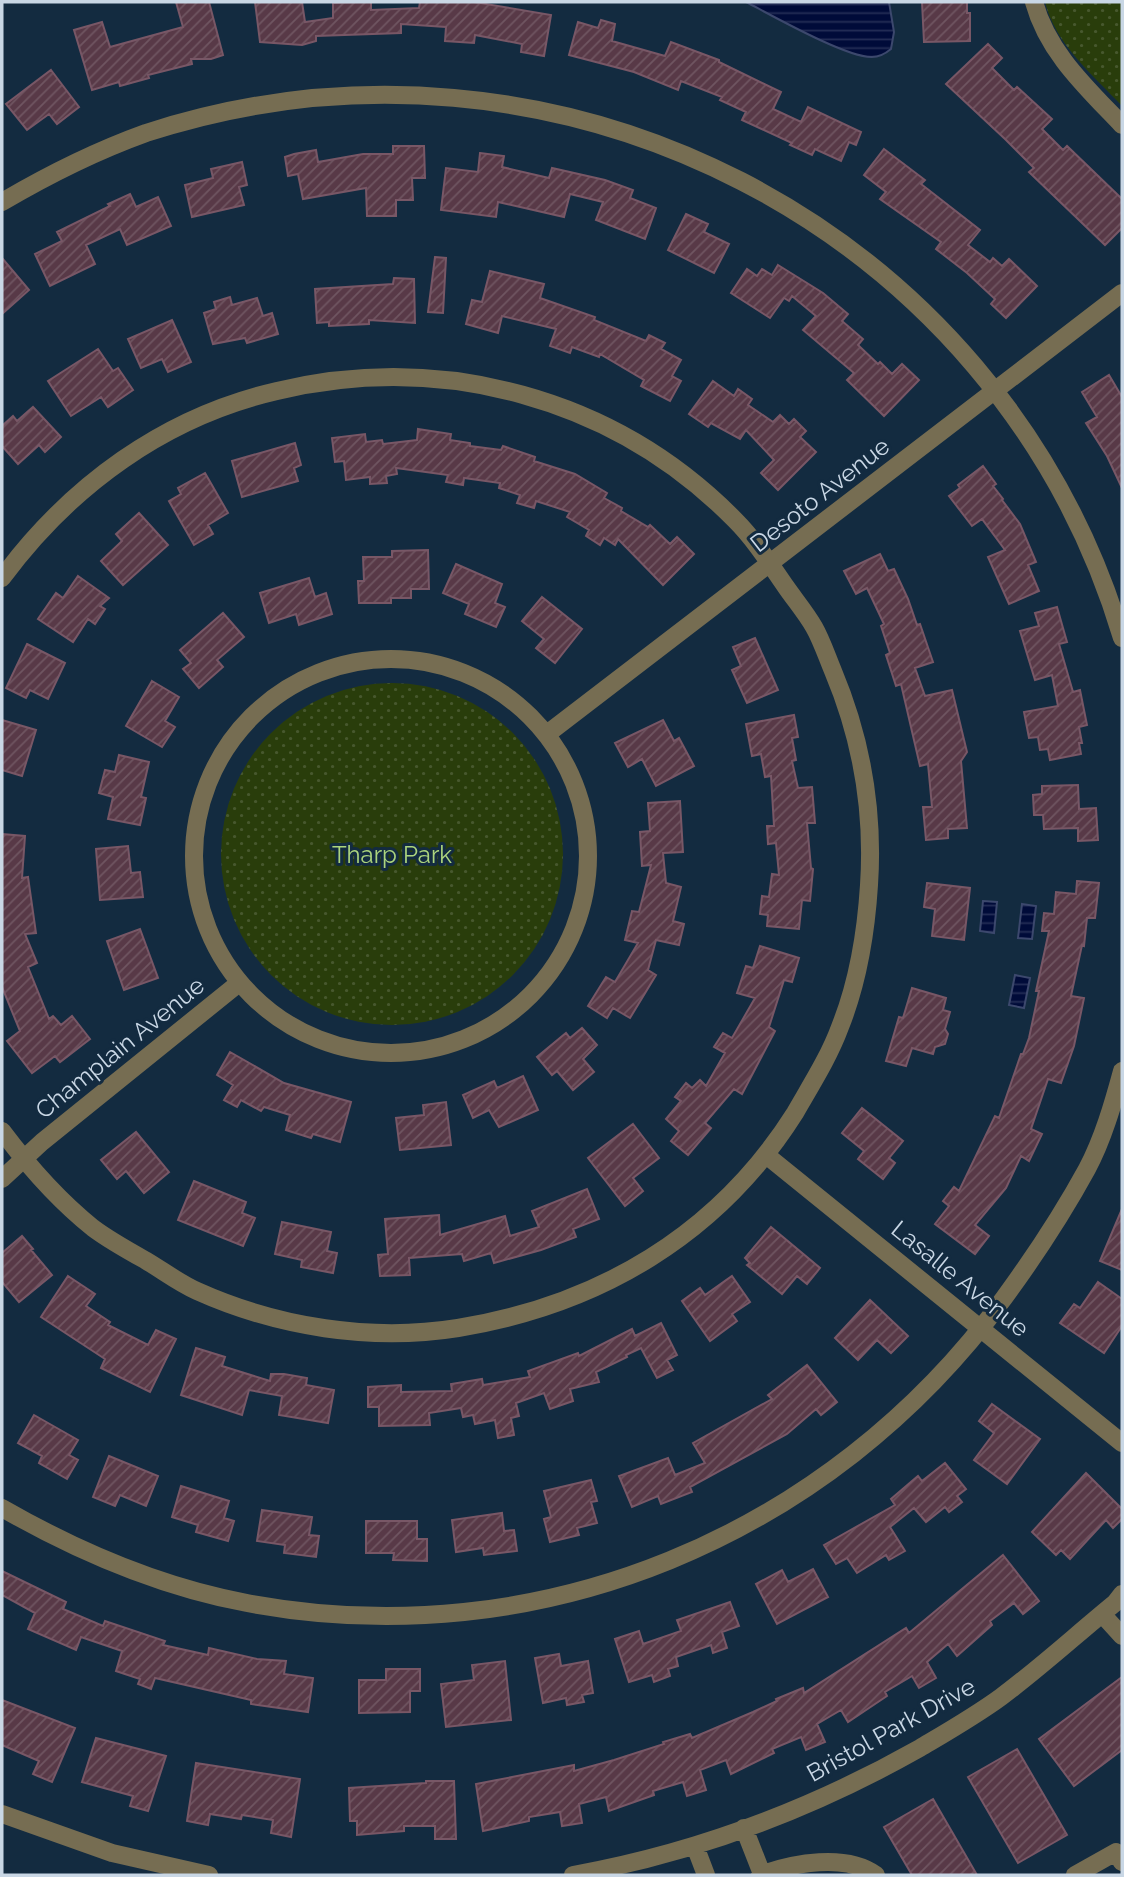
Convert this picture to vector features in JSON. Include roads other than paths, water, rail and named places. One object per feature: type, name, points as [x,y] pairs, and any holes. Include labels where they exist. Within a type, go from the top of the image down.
[{"type":"street","points":[[1034,2],[1041,24],[1058,55],[1122,125]]},
{"type":"street","points":[[2,202],[72,164],[135,137],[192,120],[263,104],[329,95],[410,93],[472,97],[544,108],[629,130],[681,150],[750,181],[800,212],[846,244],[946,331],[1025,429],[1074,515],[1095,559],[1122,638]]},
{"type":"street","name":"Desoto Avenue","points":[[547,734],[1122,293]]},
{"type":"street","points":[[2,578],[24,548],[62,508],[102,474],[160,436],[228,404],[332,379],[376,376],[428,377],[485,384],[555,404],[641,446],[676,469],[739,524],[814,627],[847,704],[867,785],[871,862],[869,900],[859,967],[840,1028],[802,1101],[766,1155],[716,1209],[658,1254],[600,1286],[559,1303],[497,1321],[430,1332],[404,1333],[356,1332],[314,1327],[242,1308],[195,1290],[96,1230],[24,1161],[2,1131]]},
{"type":"street","points":[[378,659],[444,666],[491,685],[522,707],[547,734],[568,766],[582,802],[590,853],[583,908],[562,958],[524,1004],[469,1039],[428,1051],[380,1054],[320,1041],[270,1013],[239,983],[204,924],[192,858],[198,810],[219,758],[250,718],[279,692],[314,674],[345,664],[378,659]]},
{"type":"street","name":"Champlain Avenue","points":[[2,1179],[42,1142],[239,983]]},
{"type":"street","points":[[2,1508],[82,1549],[156,1579],[247,1603],[336,1615],[415,1616],[505,1607],[600,1587],[652,1567],[722,1537],[793,1498],[849,1458],[905,1412],[982,1328],[1024,1271],[1088,1167],[1109,1115],[1122,1071]]},
{"type":"street","name":"Lasalle Avenue","points":[[766,1155],[1122,1443]]},
{"type":"street","name":"Bristol Park Drive","points":[[573,1875],[631,1864],[695,1846],[841,1790],[951,1730],[1000,1697],[1102,1614],[1122,1594]]},
{"type":"street","points":[[1102,1614],[1122,1636]]},
{"type":"street","points":[[2,1814],[112,1853],[209,1875]]},
{"type":"street","points":[[744,1828],[761,1875],[825,1863],[855,1866],[876,1875]]},
{"type":"street","points":[[695,1846],[706,1875]]},
{"type":"street","points":[[1075,1875],[1116,1852],[1122,1862]]},
{"type":"park label","name":"Tharp Park","points":[[392,855]]}]
